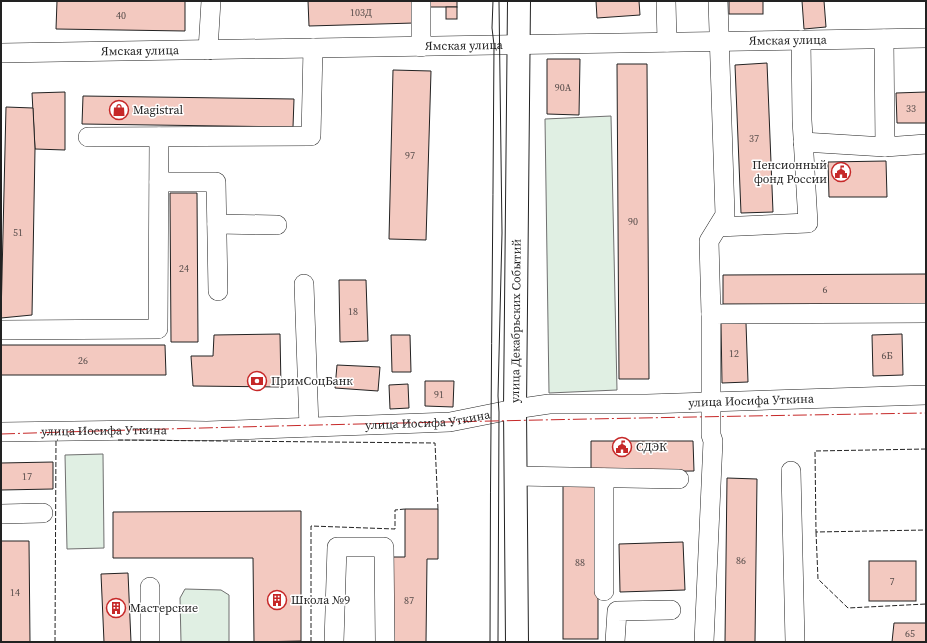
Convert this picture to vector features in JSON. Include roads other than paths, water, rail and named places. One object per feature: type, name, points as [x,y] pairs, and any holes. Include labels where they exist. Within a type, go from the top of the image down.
[{"type":"main road","name":"улица Декабрьских Событий","points":[[517,642],[515,409],[519,1]]},
{"type":"street","points":[[208,50],[211,1]]},
{"type":"street","points":[[421,1],[421,47]]},
{"type":"street","points":[[666,1],[667,42]]},
{"type":"street","points":[[704,642],[713,441],[711,435],[712,401],[709,241],[725,215],[718,1]]},
{"type":"street","name":"Ямская улица","points":[[1,53],[926,38]]},
{"type":"street","points":[[884,39],[885,147]]},
{"type":"street","points":[[718,227],[808,223],[803,142],[801,40]]},
{"type":"street","points":[[88,137],[311,136],[313,48]]},
{"type":"street","points":[[1,330],[158,329],[159,137]]},
{"type":"street","points":[[803,142],[885,147],[926,144]]},
{"type":"street","points":[[159,182],[216,182],[218,292]]},
{"type":"street","points":[[217,224],[277,225]]},
{"type":"street","points":[[304,284],[309,427]]},
{"type":"street","points":[[711,314],[926,313]]},
{"type":"street","name":"улица Иосифа Уткина","points":[[1,432],[145,430],[207,431],[450,422],[549,404],[646,404],[926,395]]},
{"type":"street","points":[[791,471],[795,642]]},
{"type":"street","points":[[516,476],[679,479]]},
{"type":"street","points":[[604,478],[604,591]]},
{"type":"street","points":[[1,514],[44,513]]},
{"type":"street","points":[[334,642],[337,547],[384,548],[385,642]]},
{"type":"street","points":[[150,587],[150,642]]},
{"type":"street","points":[[616,642],[617,611],[671,610]]},
{"type":"tram line","points":[[490,642],[494,45],[492,28],[493,1]]},
{"type":"tram line","points":[[498,642],[498,396],[502,233],[499,1]]},
{"type":"place","name":"Magistral","points":[[119,110]]},
{"type":"place","name":"Пенсионный фонд России","points":[[841,172]]},
{"type":"place","name":"ПримСоцБанк","points":[[257,381]]},
{"type":"place","name":"СДЭК","points":[[622,447]]},
{"type":"place","name":"Школа №9","points":[[277,600]]},
{"type":"place","name":"Мастерские","points":[[116,608]]}]
